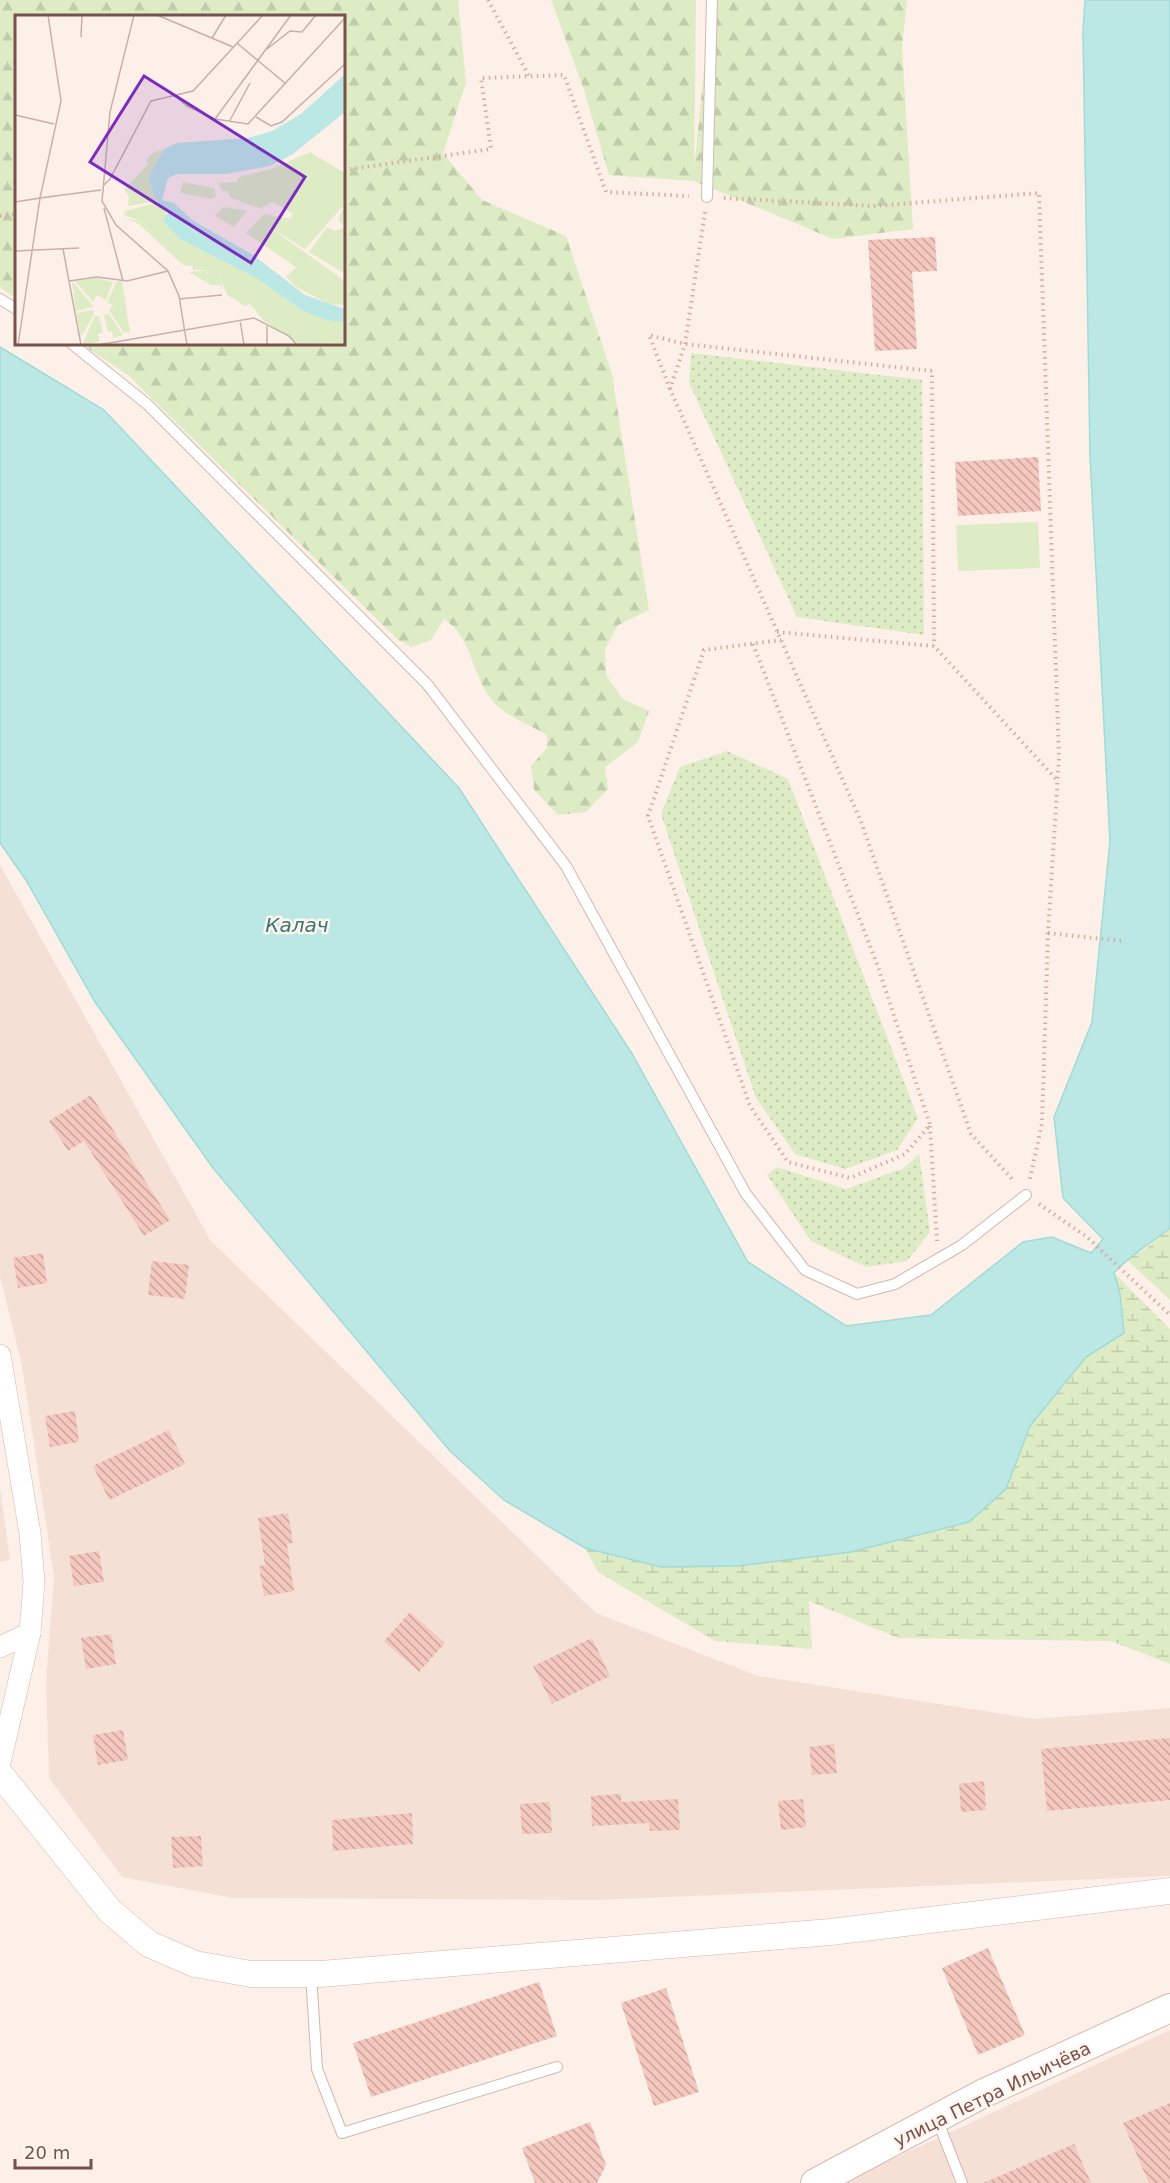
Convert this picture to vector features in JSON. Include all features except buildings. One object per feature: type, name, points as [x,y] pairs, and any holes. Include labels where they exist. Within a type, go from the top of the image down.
[{"type":"main road","name":"улица Петра Ильичёва","points":[[815,2183],[982,2094],[1170,2008]]},
{"type":"street","points":[[0,1355],[30,1533],[34,1582],[30,1633],[0,1763]]},
{"type":"street","points":[[0,1647],[30,1633]]},
{"type":"street","points":[[0,1774],[110,1911],[149,1944],[195,1964],[251,1974],[310,1974],[830,1932],[1170,1891]]},
{"type":"lane","points":[[707,197],[712,0]]},
{"type":"lane","points":[[0,299],[15,308]]},
{"type":"lane","points":[[73,345],[147,404],[427,684],[567,866],[746,1194],[805,1270],[857,1294],[895,1284],[962,1245],[1026,1195]]},
{"type":"lane","points":[[310,1974],[317,2069],[342,2133],[558,2067]]},
{"type":"lane","points":[[937,2119],[962,2183]]},
{"type":"path","points":[[488,0],[529,76]]},
{"type":"path","points":[[345,170],[491,149],[481,78],[564,75],[606,192],[873,206],[1039,194],[1059,758],[1048,933],[1042,1122],[1026,1195]]},
{"type":"path","points":[[670,389],[685,344],[707,197]]},
{"type":"path","points":[[0,216],[15,214]]},
{"type":"path","points":[[934,646],[932,371],[685,344],[649,335],[670,389],[860,819],[971,1134],[1026,1195],[1087,1237],[1134,1278],[1170,1315]]},
{"type":"path","points":[[777,632],[934,646],[1058,780]]},
{"type":"path","points":[[781,640],[704,650],[648,816],[750,1106],[788,1162],[850,1178],[905,1154],[930,1125]]},
{"type":"path","points":[[753,644],[877,964],[930,1125],[937,1242],[928,1265]]},
{"type":"path","points":[[1048,933],[1122,941]]},
{"type":"shaded area","points":[[0,865],[211,1241],[596,1613],[758,1676],[1035,1719],[1170,1708],[1170,1876],[596,1900],[233,1898],[122,1877],[49,1778],[46,1682],[54,1577],[22,1366],[0,1276]]},
{"type":"shaded area","points":[[0,1488],[10,1560],[0,1562]]},
{"type":"shaded area","points":[[1170,2030],[1170,2183],[841,2183]]},
{"type":"green space","points":[[0,0],[458,0],[466,83],[443,153],[482,200],[566,236],[612,374],[649,610],[618,625],[605,649],[606,675],[623,699],[649,711],[638,742],[605,767],[608,789],[586,812],[558,815],[534,790],[531,766],[547,748],[547,735],[513,717],[495,704],[481,683],[462,637],[454,628],[444,619],[431,640],[411,647],[398,640],[129,376],[83,345],[345,345],[345,15],[15,15],[15,298],[0,287]]},
{"type":"green space","points":[[551,0],[696,0],[694,170],[711,0],[907,0],[902,47],[913,229],[833,239],[694,181],[609,175],[583,87]]},
{"type":"green space","points":[[691,353],[922,380],[924,635],[797,617],[689,383]]},
{"type":"green space","points":[[1038,522],[1040,568],[958,571],[956,525]]},
{"type":"green space","points":[[727,751],[788,779],[918,1118],[897,1150],[845,1169],[795,1154],[756,1098],[661,814],[680,767]]},
{"type":"green space","points":[[919,1154],[930,1232],[907,1261],[866,1267],[811,1241],[767,1175],[777,1167],[846,1189],[904,1168]]},
{"type":"green space","points":[[1170,1228],[1170,1300],[1126,1259],[1144,1250]]},
{"type":"green space","points":[[1114,1273],[1170,1329],[1170,1664],[1111,1641],[898,1638],[809,1601],[812,1649],[715,1641],[598,1572],[585,1548],[661,1567],[1006,1489],[1030,1426],[1086,1357],[1124,1333],[1120,1294]]},
{"type":"water","name":"Калач","points":[[1085,0],[1170,0],[1170,1228],[1114,1273],[1120,1294],[1124,1333],[1086,1357],[1030,1426],[1006,1489],[969,1522],[851,1552],[737,1566],[661,1567],[585,1548],[504,1500],[450,1451],[213,1168],[95,1002],[26,880],[0,843],[0,347],[104,410],[459,788],[631,1052],[748,1262],[846,1326],[931,1315],[1023,1242],[1052,1237],[1091,1253],[1103,1239],[1063,1198],[1054,1117],[1092,1022],[1110,841],[1090,456],[1083,31]]}]
